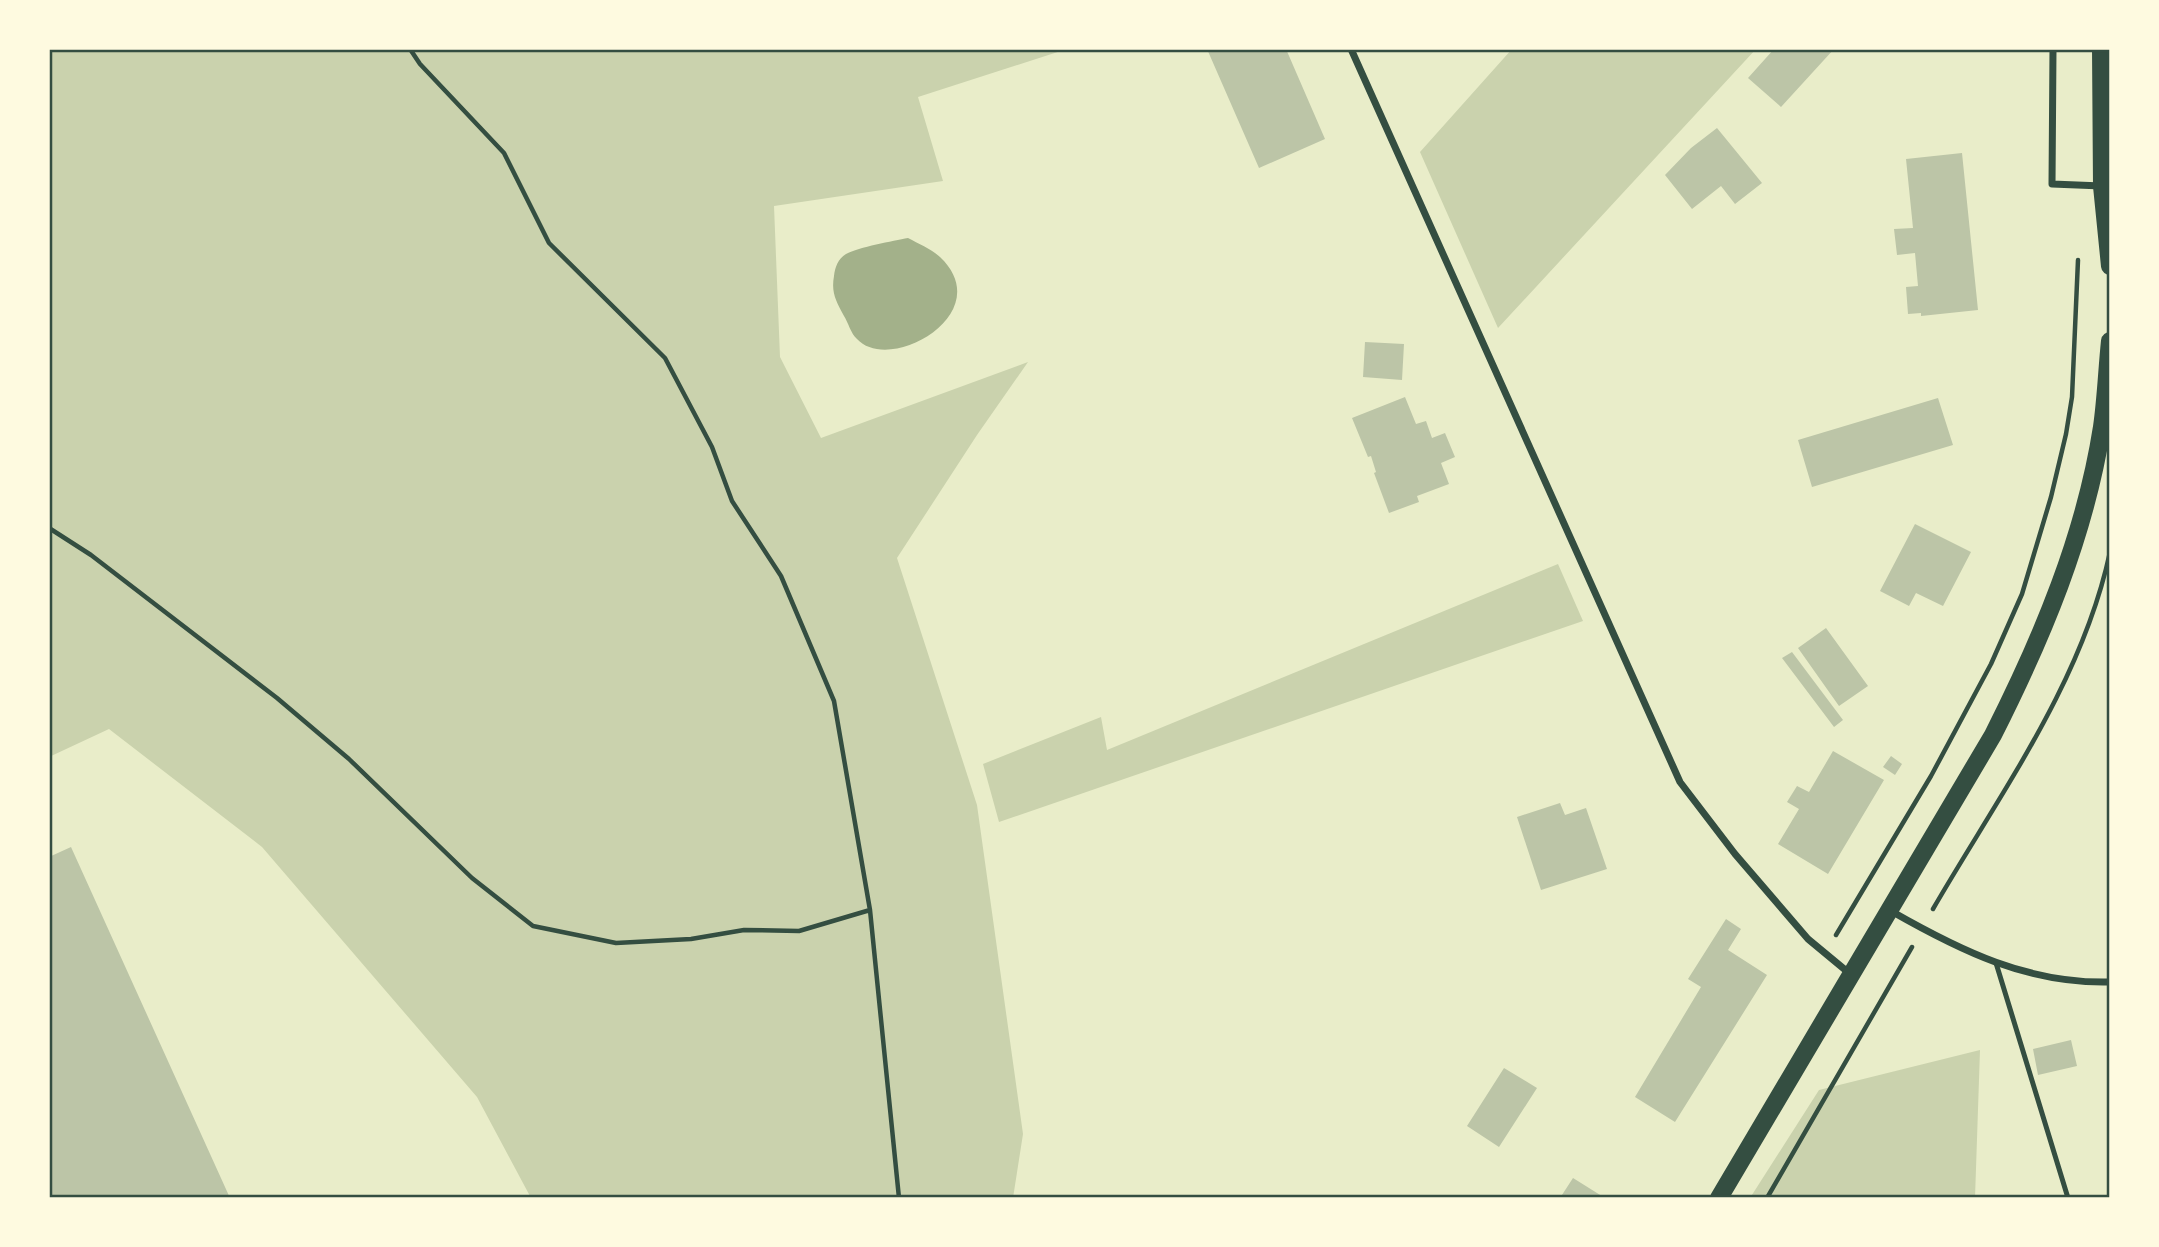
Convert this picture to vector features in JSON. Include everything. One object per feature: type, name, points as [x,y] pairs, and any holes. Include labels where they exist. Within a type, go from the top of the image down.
[{"type":"main road","points":[[2101,49],[2110,266]]},
{"type":"main road","points":[[1719,1198],[1993,735],[2019,684],[2065,574],[2086,502],[2102,428],[2110,341]]},
{"type":"street","points":[[1351,49],[1680,782],[1735,854],[1808,939],[1851,975]]},
{"type":"street","points":[[2053,49],[2052,184],[2106,186]]},
{"type":"street","points":[[1890,910],[1922,929],[1997,964],[2040,976],[2084,983],[2110,982]]},
{"type":"lane","points":[[1997,964],[2068,1198]]},
{"type":"path","points":[[410,49],[420,64],[504,153],[549,243],[665,358],[712,447],[732,500],[781,576],[834,701],[870,910],[900,1198]]},
{"type":"path","points":[[1826,953],[1931,776],[1991,664],[2022,594],[2051,497],[2072,397],[2078,289],[2077,250]]},
{"type":"path","points":[[49,528],[92,555],[277,698],[349,759],[472,878],[533,926],[616,943],[691,939],[744,930],[799,931],[870,910]]},
{"type":"path","points":[[1767,1198],[2043,723],[2073,662],[2103,585],[2110,552]]},
{"type":"shaded area","points":[[49,49],[1067,49],[918,97],[943,181],[774,206],[780,357],[821,438],[1028,362],[897,558],[977,805],[1023,1134],[1013,1198],[531,1198],[477,1097],[262,847],[109,729],[49,757]]},
{"type":"shaded area","points":[[1512,49],[1756,49],[1498,328],[1420,152]]},
{"type":"shaded area","points":[[908,238],[940,257],[955,278],[957,298],[948,317],[933,332],[913,344],[892,349],[872,348],[855,337],[837,301],[833,287],[836,266],[843,256],[852,251]]},
{"type":"shaded area","points":[[1558,564],[1583,621],[999,822],[983,764],[1101,717],[1107,750]]},
{"type":"shaded area","points":[[1980,1050],[1975,1198],[1750,1198],[1819,1090]]},
{"type":"building","points":[[1207,49],[1286,49],[1325,139],[1259,168]]},
{"type":"building","points":[[1774,49],[1834,49],[1781,107],[1748,78]]},
{"type":"building","points":[[1717,128],[1762,183],[1735,204],[1721,186],[1692,209],[1665,175],[1691,148]]},
{"type":"building","points":[[1962,153],[1978,310],[1921,316],[1921,313],[1908,314],[1906,287],[1918,286],[1915,253],[1897,255],[1894,229],[1913,228],[1906,159]]},
{"type":"building","points":[[1365,342],[1404,344],[1402,380],[1363,377]]},
{"type":"building","points":[[1405,397],[1416,424],[1426,421],[1432,438],[1445,433],[1455,457],[1441,463],[1449,484],[1417,496],[1419,502],[1389,513],[1374,473],[1376,472],[1371,456],[1368,457],[1352,418]]},
{"type":"building","points":[[1938,398],[1953,445],[1812,487],[1798,440]]},
{"type":"building","points":[[1915,524],[1971,552],[1943,606],[1916,593],[1909,606],[1880,591]]},
{"type":"building","points":[[1826,628],[1868,686],[1839,706],[1798,648]]},
{"type":"building","points":[[1792,652],[1843,720],[1834,727],[1782,658]]},
{"type":"building","points":[[1833,751],[1884,780],[1828,874],[1778,844],[1799,809],[1787,802],[1797,786],[1809,792]]},
{"type":"building","points":[[1891,756],[1902,764],[1895,775],[1883,767]]},
{"type":"building","points":[[1560,803],[1565,815],[1586,808],[1607,869],[1541,890],[1517,817]]},
{"type":"building","points":[[71,847],[230,1198],[49,1198],[49,857]]},
{"type":"building","points":[[1726,919],[1741,929],[1728,950],[1767,975],[1675,1122],[1635,1097],[1701,987],[1688,979]]},
{"type":"building","points":[[2071,1040],[2077,1066],[2038,1075],[2033,1049]]},
{"type":"building","points":[[1504,1068],[1537,1088],[1499,1147],[1467,1126]]},
{"type":"building","points":[[1573,1178],[1605,1198],[1560,1198]]}]
